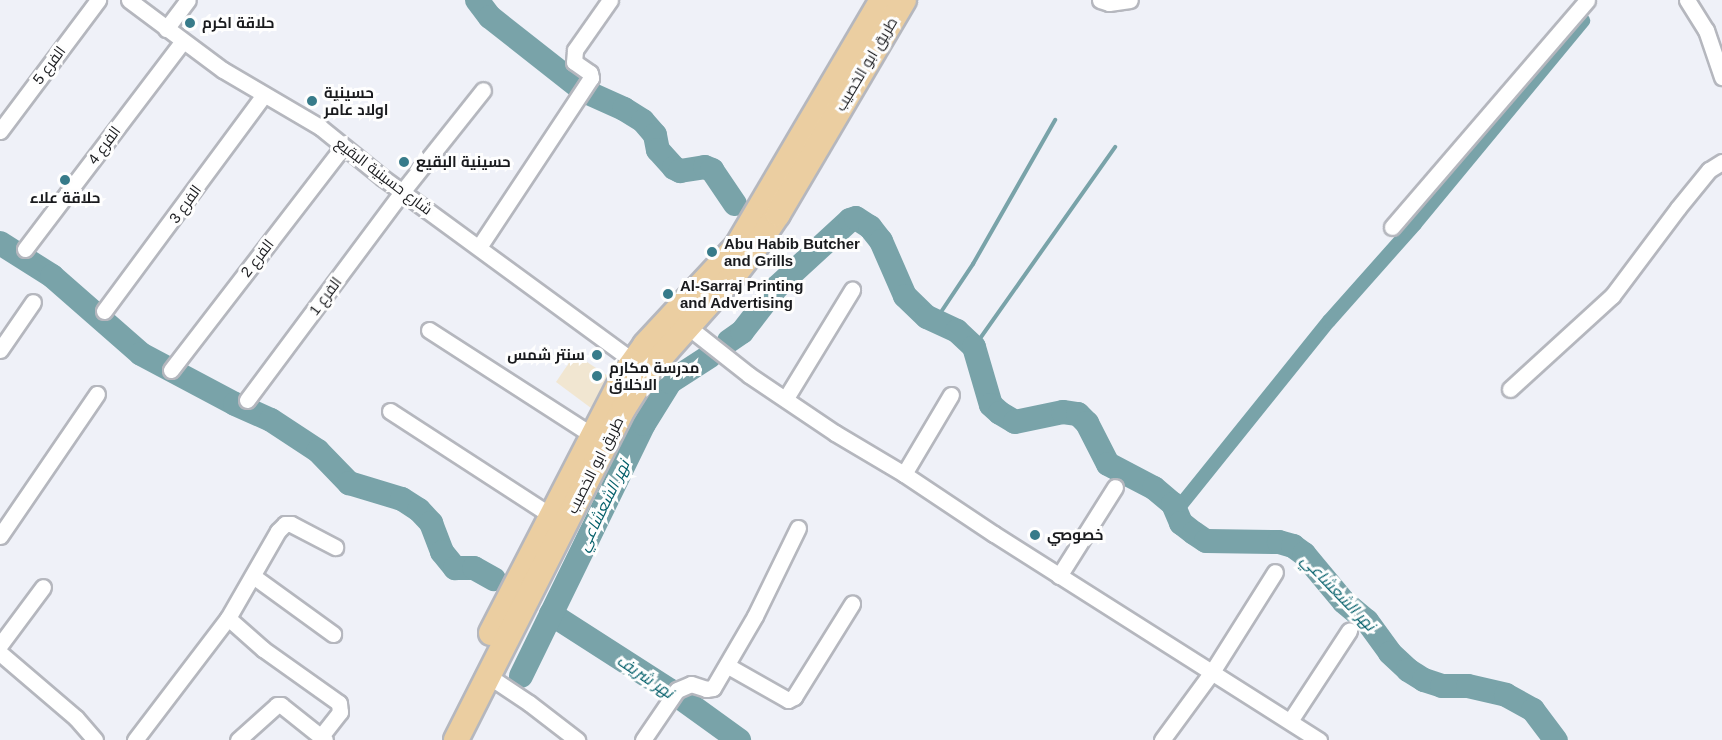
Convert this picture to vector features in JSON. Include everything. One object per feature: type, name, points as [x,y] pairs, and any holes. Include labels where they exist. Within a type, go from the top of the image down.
[{"type":"main road","name":"طريق ابو الخصيب","points":[[456,740],[624,408],[644,376],[735,274],[778,214],[813,133],[882,0]]},
{"type":"main road","name":"طريق ابو الخصيب","points":[[439,740],[550,515],[591,435],[633,361],[737,246],[780,177],[904,0]]},
{"type":"street","name":"الفرع 5","points":[[0,131],[98,0]]},
{"type":"street","name":"شارع حسينية البقيع","points":[[129,0],[183,41],[264,95],[320,127],[402,192],[633,361]]},
{"type":"street","points":[[166,28],[188,0]]},
{"type":"street","points":[[479,247],[584,89],[590,73],[574,62],[575,50],[610,0]]},
{"type":"street","points":[[1100,0],[1109,3],[1130,0]]},
{"type":"street","points":[[1392,227],[1587,0]]},
{"type":"street","points":[[1687,0],[1706,30],[1722,77]]},
{"type":"street","name":"الفرع 4","points":[[25,249],[183,41]]},
{"type":"street","name":"الفرع 1","points":[[247,400],[402,192],[483,90]]},
{"type":"street","name":"الفرع 3","points":[[104,311],[264,95]]},
{"type":"street","name":"الفرع 2","points":[[171,370],[343,147]]},
{"type":"street","points":[[1510,388],[1612,296],[1684,200],[1709,170],[1722,162]]},
{"type":"street","points":[[786,398],[852,290]]},
{"type":"street","points":[[0,350],[33,302]]},
{"type":"street","points":[[687,326],[728,358],[835,433],[904,474],[1059,576],[1319,740]]},
{"type":"street","points":[[429,330],[591,435]]},
{"type":"street","points":[[0,536],[98,394]]},
{"type":"street","points":[[904,474],[951,395]]},
{"type":"street","points":[[390,411],[550,515]]},
{"type":"street","points":[[1059,576],[1115,487]]},
{"type":"street","points":[[135,740],[228,618],[285,524],[291,524],[335,547]]},
{"type":"street","points":[[643,740],[678,690],[691,684],[706,689],[713,688],[728,666],[798,528]]},
{"type":"street","points":[[1162,740],[1212,672],[1275,572]]},
{"type":"street","points":[[253,576],[333,634]]},
{"type":"street","points":[[0,645],[43,587]]},
{"type":"street","points":[[728,666],[788,700],[794,697],[852,604]]},
{"type":"street","points":[[228,618],[263,649],[339,703],[340,712],[323,738],[285,706],[277,705],[238,740]]},
{"type":"street","points":[[1290,722],[1349,631]]},
{"type":"street","points":[[0,653],[76,718],[95,740]]},
{"type":"street","points":[[487,675],[529,703],[577,740]]},
{"type":"shaded area","points":[[575,354],[608,376],[591,408],[556,382]]},
{"type":"waterway","points":[[477,0],[490,17],[584,91],[624,109],[643,121],[655,135],[658,150],[674,168],[680,171],[705,167],[712,170],[735,204]]},
{"type":"waterway","points":[[1176,511],[1329,321],[1415,224],[1583,21]]},
{"type":"waterway","points":[[935,321],[973,264],[1055,120]]},
{"type":"waterway","points":[[974,347],[1115,147]]},
{"type":"waterway","name":"نهر الشعشاعي","points":[[729,341],[742,332],[776,288],[850,220],[856,218],[870,227],[881,241],[905,296],[927,317],[957,331],[974,347],[991,405],[1000,413],[1015,422],[1063,412],[1078,414],[1087,423],[1108,464],[1154,488],[1173,504],[1181,523],[1194,533],[1206,541],[1279,542],[1293,546],[1304,554],[1344,602],[1367,621],[1390,653],[1408,670],[1424,680],[1442,686],[1468,686],[1506,695],[1533,710],[1556,740]]},
{"type":"waterway","points":[[0,243],[52,276],[141,354],[235,404],[271,420],[318,451],[349,483],[402,499],[419,510],[431,523],[442,552],[455,568],[474,568],[494,579]]},
{"type":"waterway","name":"نهر الشعشاعي","points":[[521,676],[644,424],[670,382],[710,356]]},
{"type":"waterway","name":"نهر شريف","points":[[551,614],[671,691],[739,740]]},
{"type":"place","name":"حلاقة اكرم","points":[[190,23]]},
{"type":"place","name":"حسينية اولاد عامر","points":[[312,101]]},
{"type":"place","name":"حسينية البقيع","points":[[404,162]]},
{"type":"place","name":"حلاقة علاء","points":[[65,180]]},
{"type":"place","name":"Abu Habib Butcher and Grills","points":[[712,252]]},
{"type":"place","name":"Al-Sarraj Printing and Advertising","points":[[668,294]]},
{"type":"place","name":"سنتر شمس","points":[[597,355]]},
{"type":"place","name":"مدرسة مكارم الاخلاق","points":[[597,376]]},
{"type":"place","name":"خصوصي","points":[[1035,535]]}]
